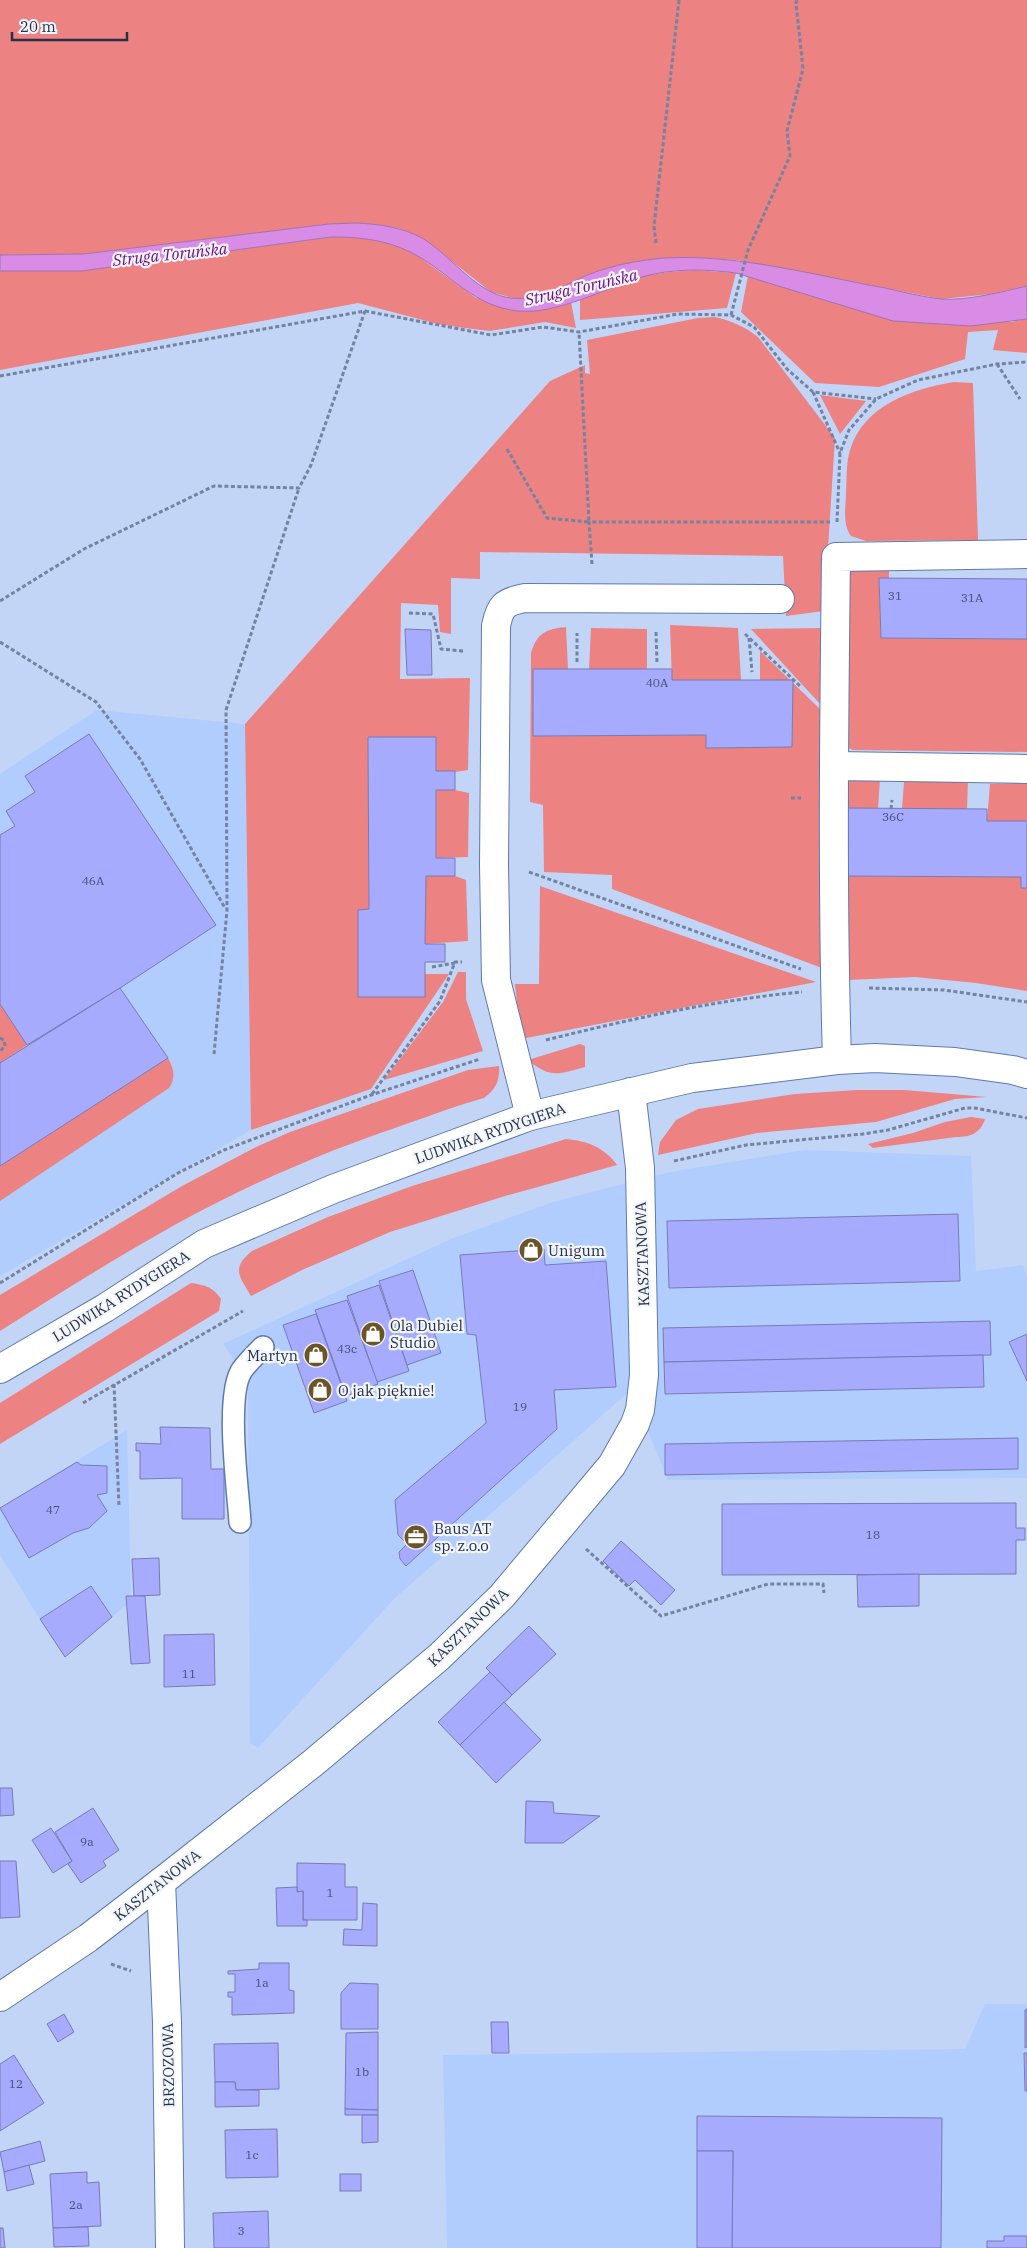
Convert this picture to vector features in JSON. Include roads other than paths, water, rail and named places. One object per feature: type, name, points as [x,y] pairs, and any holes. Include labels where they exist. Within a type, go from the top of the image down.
[{"type":"street","points":[[837,1060],[834,980],[833,718],[836,557],[1027,554]]},
{"type":"street","points":[[530,1116],[496,980],[496,626],[500,610],[510,601],[525,598],[780,599]]},
{"type":"street","points":[[834,766],[1027,769]]},
{"type":"street","name":"LUDWIKA RYDYGIERA","points":[[0,1369],[105,1308],[204,1244],[333,1189],[530,1116],[692,1078],[837,1060],[875,1058],[955,1062],[1006,1068],[1027,1074]]},
{"type":"street","name":"KASZTANOWA","points":[[0,1997],[88,1938],[161,1882],[313,1763],[439,1657],[502,1596],[612,1465],[635,1424],[643,1391],[644,1308],[640,1168],[631,1092]]},
{"type":"street","name":"BRZOZOWA","points":[[161,1882],[167,2022],[170,2248]]},
{"type":"lane","points":[[240,1522],[234,1418],[236,1388],[242,1371],[263,1347]]},
{"type":"water","name":"Struga Toruńska","points":[[356,223],[390,227],[422,238],[483,287],[505,297],[528,298],[538,296],[590,274],[627,263],[664,258],[720,259],[776,267],[941,299],[973,297],[1027,286],[1027,319],[971,326],[893,321],[736,273],[701,270],[653,274],[564,305],[533,311],[518,311],[502,308],[475,296],[429,263],[406,250],[375,240],[342,237],[81,271],[0,271],[0,255],[84,254],[329,224]]},
{"type":"place","name":"Unigum","points":[[531,1250]]},
{"type":"place","name":"Ola Dubiel Studio","points":[[373,1334]]},
{"type":"place","name":"Martyn","points":[[316,1355]]},
{"type":"place","name":"O jak pięknie!","points":[[320,1390]]},
{"type":"place","name":"Baus AT sp. z.o.o","points":[[416,1537]]}]
